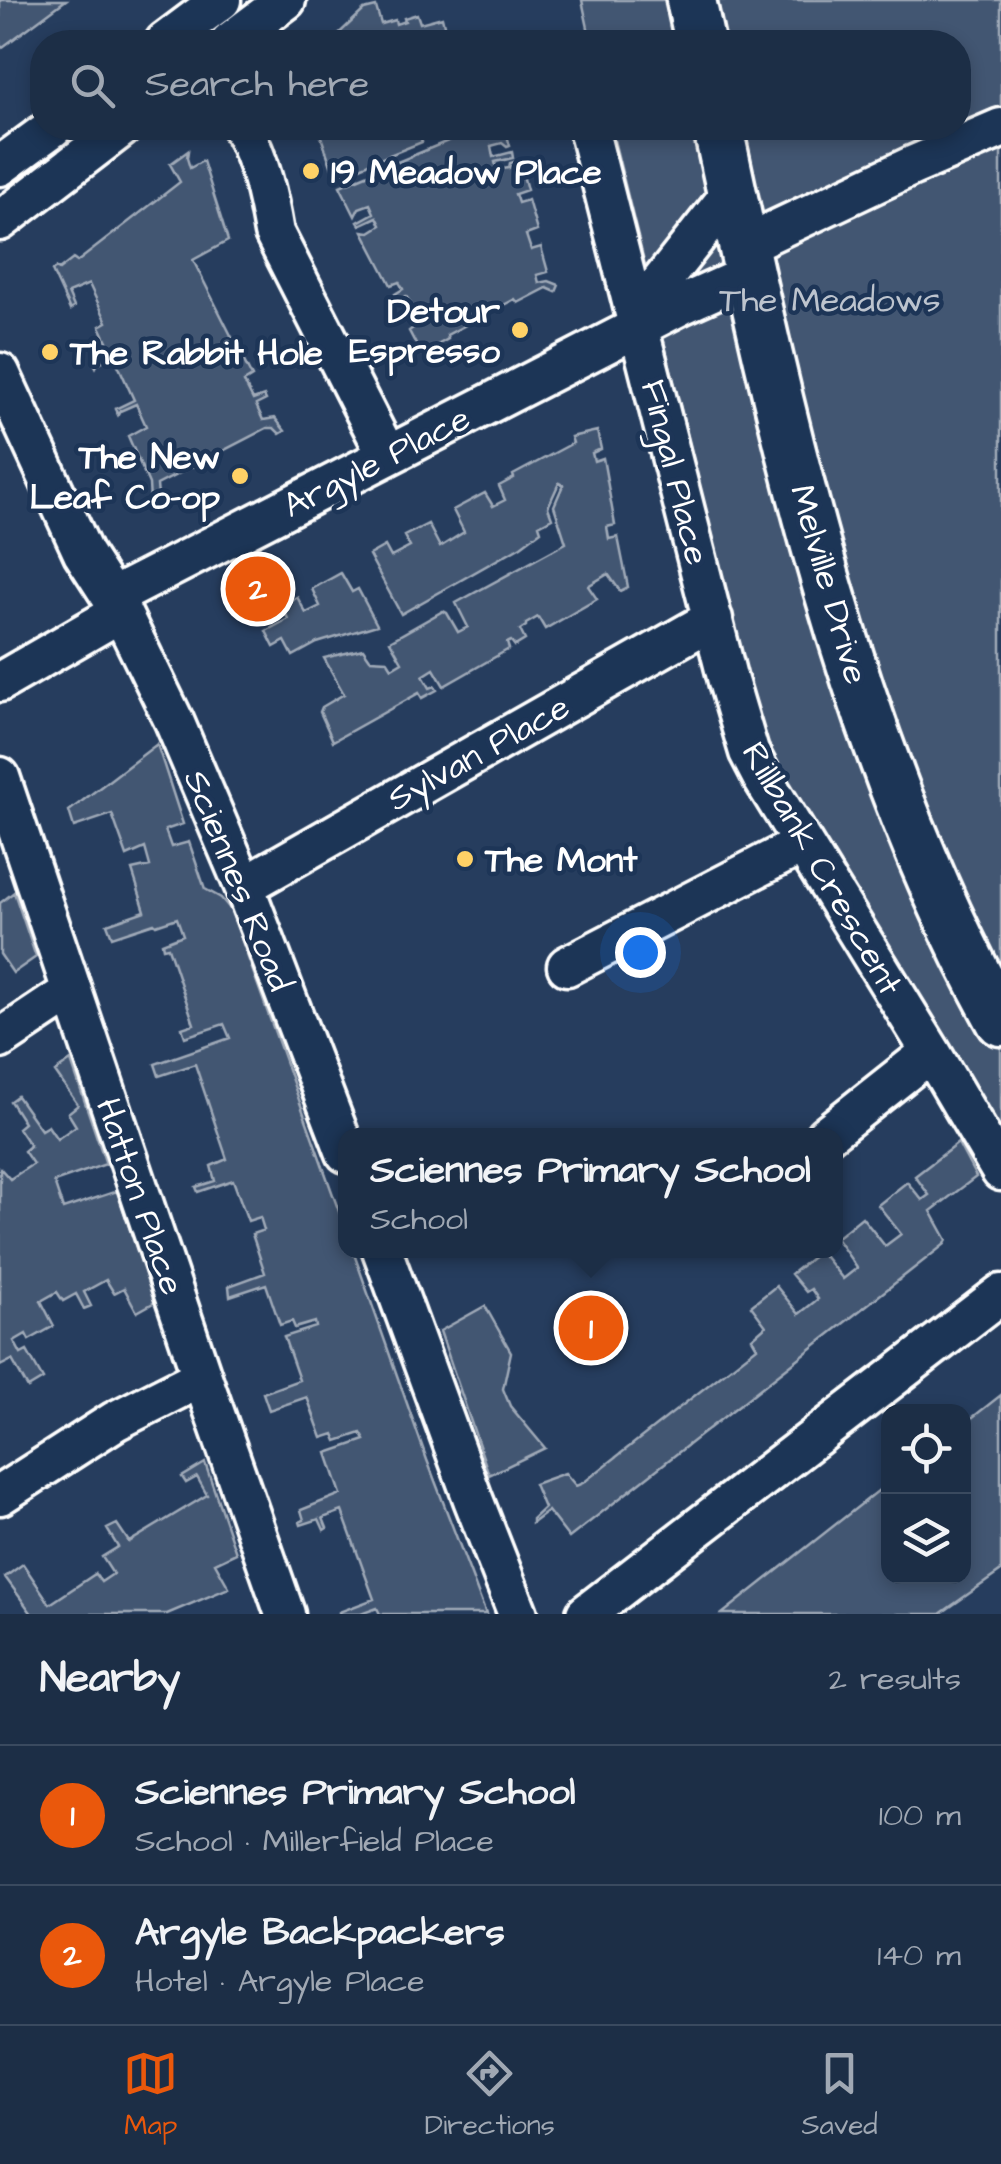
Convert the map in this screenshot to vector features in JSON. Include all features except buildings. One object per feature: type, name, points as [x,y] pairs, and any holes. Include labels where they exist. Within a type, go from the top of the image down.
[{"type":"main road","points":[[692,0],[698,30]]},
{"type":"main road","name":"Melville Drive","points":[[721,140],[812,530],[882,757],[923,862],[1001,1022]]},
{"type":"street","points":[[181,30],[221,0]]},
{"type":"street","points":[[246,30],[286,0]]},
{"type":"street","name":"Argyle Place","points":[[0,682],[117,604],[387,455],[640,326],[912,166],[1001,128]]},
{"type":"street","points":[[0,166],[36,140]]},
{"type":"street","points":[[0,221],[105,140]]},
{"type":"street","points":[[249,140],[272,210],[274,232],[387,455]]},
{"type":"street","name":"Fingal Place","points":[[591,140],[713,619]]},
{"type":"street","points":[[640,326],[657,287],[732,192]]},
{"type":"street","name":"Sciennes Road","points":[[0,373],[83,552],[117,604],[174,721],[244,886],[338,1132]]},
{"type":"street","name":"Rillbank Crescent","points":[[713,619],[749,752],[1001,1171]]},
{"type":"street","name":"Sylvan Place","points":[[244,886],[713,619]]},
{"type":"street","name":"Hatton Place","points":[[0,777],[284,1614]]},
{"type":"street","points":[[567,966],[803,844]]},
{"type":"street","points":[[0,1040],[72,991]]},
{"type":"street","points":[[836,1128],[932,1052]]},
{"type":"street","points":[[385,1258],[518,1614]]},
{"type":"street","points":[[586,1614],[1001,1294]]},
{"type":"street","points":[[0,1495],[116,1421],[202,1377]]},
{"type":"green space","points":[[0,0],[66,0],[0,49]]},
{"type":"green space","name":"The Meadows","points":[[582,0],[1001,0],[1001,1153],[768,760],[614,140],[971,140],[971,30],[588,30]]},
{"type":"green space","points":[[376,7],[381,24],[395,20],[396,24],[417,14],[420,23],[442,17],[445,30],[343,30],[364,10]]},
{"type":"green space","points":[[322,140],[421,140],[422,142],[335,177]]},
{"type":"green space","points":[[450,140],[508,140],[510,146],[491,146],[493,157],[512,152],[513,158],[495,162],[497,170],[509,168],[514,162],[522,171],[527,190],[515,194],[518,203],[528,200],[537,231],[526,235],[531,250],[541,247],[548,272],[537,275],[539,283],[559,285],[556,292],[547,288],[518,303],[515,299],[447,335],[448,339],[421,354],[402,307],[410,302],[406,296],[398,300],[395,294],[403,289],[399,282],[391,285],[363,231],[370,232],[381,225],[377,217],[360,225],[358,222],[374,213],[370,204],[359,208],[355,216],[340,186]]},
{"type":"green space","points":[[188,151],[190,168],[203,161],[228,241],[193,260],[252,377],[244,382],[253,400],[264,396],[266,400],[256,405],[263,420],[275,418],[285,431],[280,434],[267,428],[157,485],[158,497],[150,502],[149,484],[128,436],[146,426],[136,404],[118,415],[115,409],[134,400],[114,356],[96,367],[93,361],[112,352],[100,326],[107,322],[89,284],[68,293],[74,307],[70,310],[52,271],[73,259],[77,262],[180,182],[170,164]]},
{"type":"green space","points":[[597,431],[601,449],[592,453],[594,461],[603,458],[615,525],[607,527],[609,539],[618,537],[628,587],[620,591],[608,574],[588,586],[597,599],[545,629],[538,617],[520,630],[525,640],[515,646],[511,641],[507,643],[509,649],[444,686],[434,669],[423,676],[430,688],[435,686],[437,690],[422,698],[419,693],[333,741],[320,712],[344,694],[324,658],[363,649],[370,659],[387,660],[392,668],[402,662],[390,641],[443,611],[458,632],[468,627],[456,603],[566,543],[554,506],[563,485],[559,483],[548,507],[552,518],[539,525],[541,531],[401,614],[369,555],[385,546],[391,557],[410,547],[404,536],[428,524],[440,547],[464,532],[453,510],[485,493],[493,506],[505,500],[499,486],[513,475],[573,443],[571,437]]},
{"type":"green space","points":[[341,573],[352,592],[358,589],[377,625],[317,643],[293,656],[285,641],[274,647],[266,631],[288,619],[282,605],[297,597],[306,613],[320,606],[312,589]]},
{"type":"green space","points":[[157,744],[183,824],[165,830],[171,847],[189,842],[205,889],[221,898],[231,910],[338,1209],[338,1258],[355,1258],[486,1614],[380,1614],[377,1608],[361,1614],[339,1614],[374,1599],[342,1511],[323,1518],[327,1528],[324,1530],[319,1519],[301,1525],[301,1510],[341,1494],[327,1453],[365,1440],[361,1433],[337,1441],[334,1434],[322,1438],[307,1397],[269,1410],[263,1393],[299,1380],[284,1337],[316,1327],[315,1322],[295,1328],[292,1321],[280,1325],[266,1284],[230,1296],[229,1286],[265,1273],[252,1234],[264,1230],[260,1217],[248,1221],[233,1180],[198,1192],[196,1187],[215,1181],[211,1166],[227,1159],[195,1064],[159,1076],[155,1064],[230,1038],[224,1024],[185,1037],[182,1028],[194,1024],[168,947],[163,948],[162,943],[183,935],[177,918],[112,937],[107,924],[145,911],[132,870],[150,866],[145,848],[127,856],[112,814],[74,827],[69,811]]},
{"type":"green space","points":[[14,892],[36,957],[13,973],[0,954],[0,903]]},
{"type":"green space","points":[[71,1061],[106,1164],[54,1182],[63,1209],[117,1191],[155,1302],[137,1312],[124,1288],[114,1293],[106,1280],[84,1292],[91,1306],[84,1309],[76,1294],[63,1301],[57,1292],[41,1301],[54,1326],[29,1340],[26,1334],[14,1341],[21,1354],[27,1351],[43,1379],[28,1388],[12,1360],[0,1366],[0,1168],[10,1179],[33,1164],[24,1151],[30,1146],[18,1128],[24,1123],[10,1101],[17,1096],[41,1130],[48,1126],[57,1139],[76,1126],[68,1113],[78,1105],[55,1072]]},
{"type":"green space","points":[[958,1143],[976,1177],[931,1211],[947,1240],[945,1244],[569,1538],[548,1511],[532,1523],[544,1508],[534,1484],[565,1473],[576,1486],[583,1483],[757,1347],[752,1338],[766,1326],[751,1306],[776,1286],[799,1314],[818,1299],[811,1289],[806,1292],[791,1274],[811,1258],[826,1258],[843,1279],[857,1268],[843,1248],[843,1232],[862,1217],[885,1246],[901,1234],[878,1205],[907,1182],[922,1200],[929,1195],[915,1176]]},
{"type":"green space","points":[[485,1306],[511,1352],[503,1389],[510,1406],[545,1448],[489,1475],[440,1331]]},
{"type":"green space","points":[[1001,1395],[1001,1571],[940,1614],[722,1614],[881,1489],[881,1584],[971,1584],[971,1419]]},
{"type":"green space","points":[[205,1463],[236,1553],[215,1563],[229,1588],[167,1614],[32,1614],[5,1577],[23,1564],[50,1604],[95,1574],[101,1582],[113,1574],[102,1557],[118,1547],[107,1529],[117,1524],[129,1542],[207,1495],[197,1477],[186,1483],[182,1477]]},
{"type":"place","name":"19 Meadow Place","points":[[311,171]]},
{"type":"place","name":"Detour Espresso","points":[[520,330]]},
{"type":"place","name":"The Rabbit Hole","points":[[50,352]]},
{"type":"place","name":"The New Leaf Co-op","points":[[240,476]]},
{"type":"place","name":"Argyle Backpackers","points":[[258,589]]},
{"type":"place","name":"The Mont","points":[[465,859]]},
{"type":"place","name":"Sciennes Primary School","points":[[591,1328]]}]
